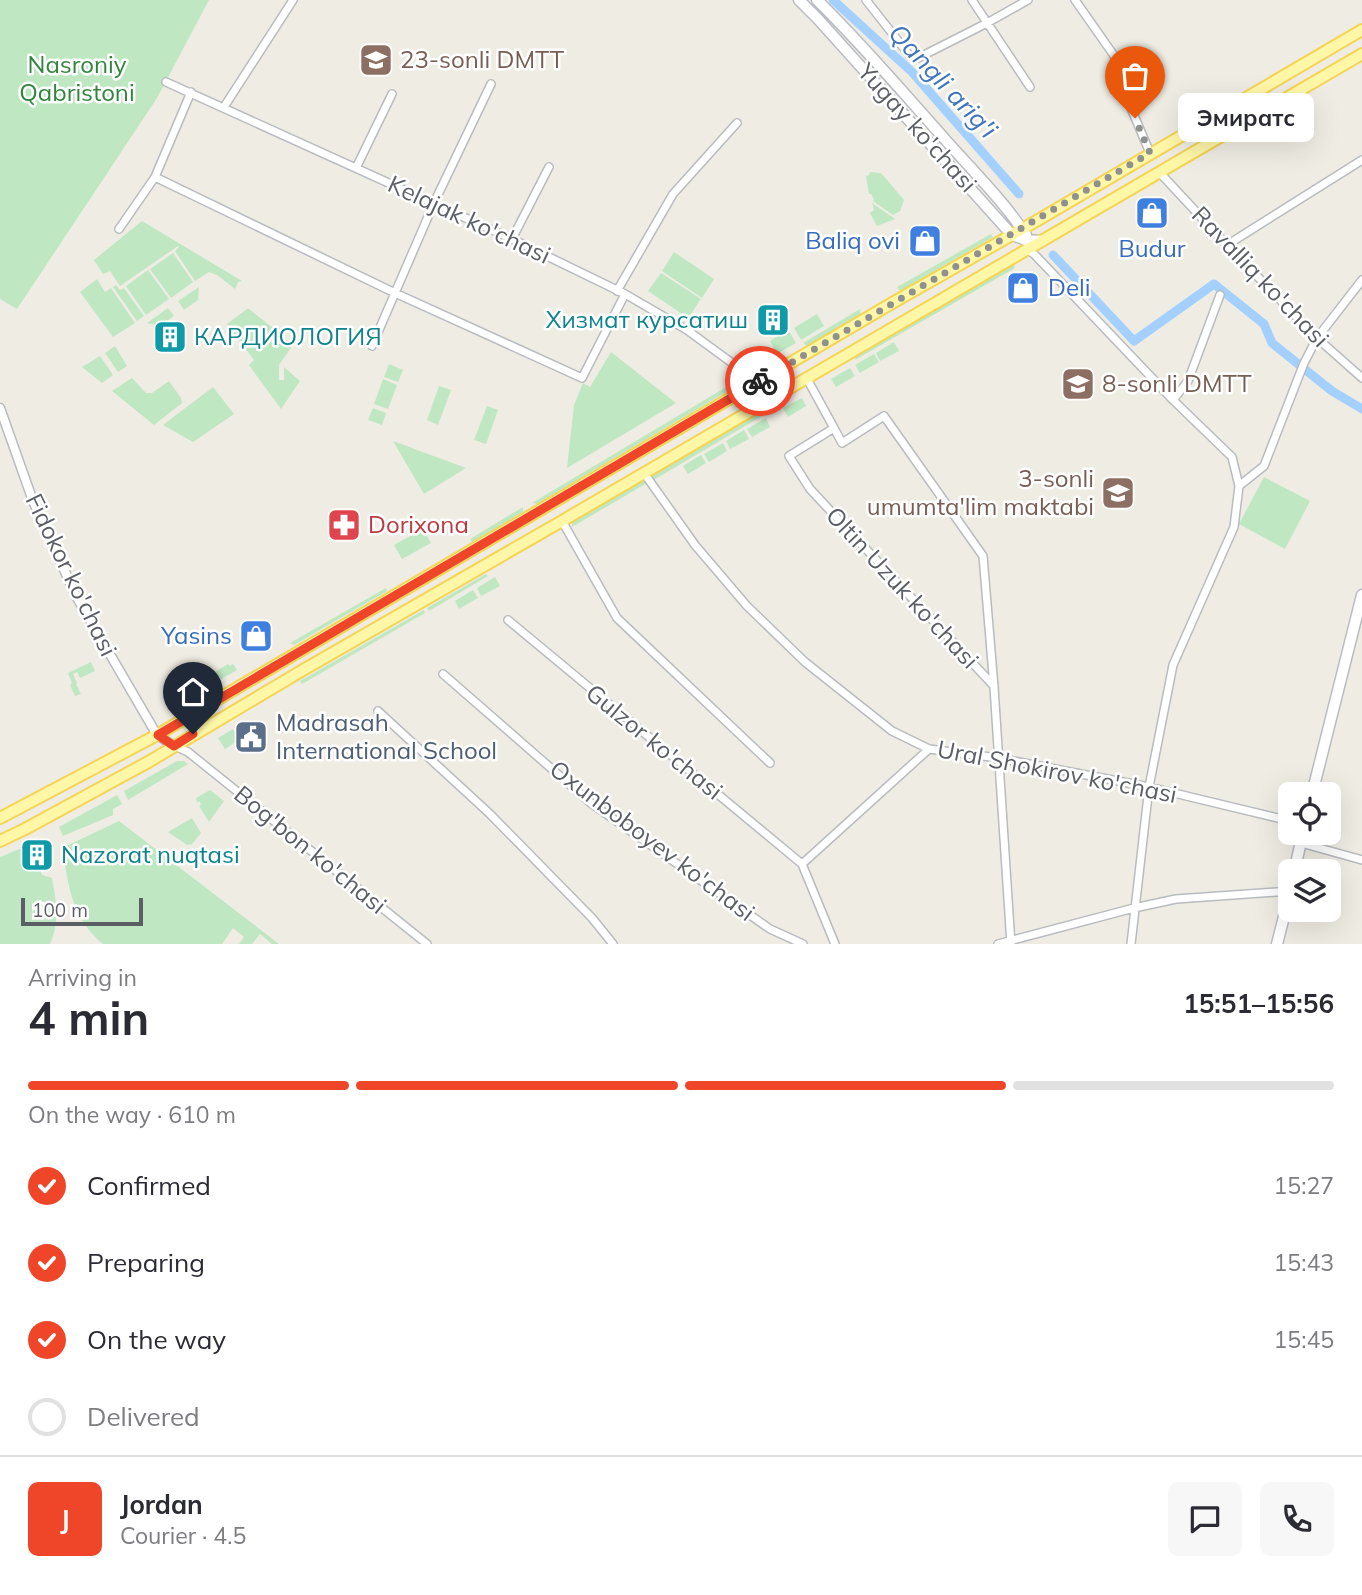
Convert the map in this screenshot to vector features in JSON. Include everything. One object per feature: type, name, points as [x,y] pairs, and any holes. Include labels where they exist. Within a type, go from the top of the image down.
[{"type":"main road","name":"Yugay ko'chasi","points":[[799,0],[1022,238]]},
{"type":"main road","name":"Yugay ko'chasi","points":[[817,0],[879,65],[1022,238]]},
{"type":"main road","points":[[0,841],[174,746],[1012,258],[1022,238],[1150,153],[1362,30]]},
{"type":"main road","points":[[0,818],[158,735],[894,302],[1160,173],[1362,54]]},
{"type":"main road","points":[[1247,97],[1258,115]]},
{"type":"main road","points":[[502,532],[512,549]]},
{"type":"main road","points":[[1315,782],[1362,595]]},
{"type":"main road","points":[[1277,944],[1282,922]]},
{"type":"street","points":[[224,107],[293,0]]},
{"type":"street","points":[[866,0],[910,56],[918,58],[1028,0]]},
{"type":"street","points":[[972,0],[1030,87]]},
{"type":"street","points":[[1075,0],[1115,57],[1128,101],[1150,153]]},
{"type":"street","name":"Kelajak ko'chasi","points":[[166,82],[512,239],[621,293],[687,330],[758,382]]},
{"type":"street","points":[[372,346],[434,203],[491,84]]},
{"type":"street","points":[[119,229],[155,177],[191,92]]},
{"type":"street","points":[[356,167],[392,94]]},
{"type":"street","points":[[155,177],[395,293],[582,378],[621,293],[673,194],[737,123]]},
{"type":"street","points":[[1227,245],[1362,160]]},
{"type":"street","points":[[512,239],[549,167]]},
{"type":"street","name":"Ravalliq ko'chasi","points":[[1160,173],[1317,338],[1362,378]]},
{"type":"street","points":[[1022,238],[1173,400],[1232,457],[1239,486],[1234,527],[1173,664],[1149,787],[1131,944]]},
{"type":"street","points":[[1239,486],[1264,466],[1300,372],[1317,338],[1362,280]]},
{"type":"street","points":[[1173,400],[1188,382],[1220,295]]},
{"type":"street","points":[[806,377],[842,443],[884,416],[983,556],[1011,943]]},
{"type":"street","name":"Fidokor ko'chasi","points":[[0,408],[33,501],[76,596],[158,735]]},
{"type":"street","name":"Oltin Uzuk ko'chasi","points":[[834,428],[789,456],[810,489],[994,687]]},
{"type":"street","name":"Ural Shokirov ko'chasi","points":[[644,473],[695,545],[747,606],[805,662],[892,731],[929,749],[998,758],[1149,787],[1278,818]]},
{"type":"street","points":[[562,521],[617,618],[770,763]]},
{"type":"street","name":"Gulzor ko'chasi","points":[[508,620],[802,864],[835,944]]},
{"type":"street","name":"Oxunboboyev ko'chasi","points":[[443,674],[592,804],[770,929],[803,944]]},
{"type":"street","points":[[378,711],[490,814],[592,918],[613,944]]},
{"type":"street","name":"Bog'bon ko'chasi","points":[[158,735],[188,752],[427,944]]},
{"type":"street","points":[[802,864],[929,749]]},
{"type":"street","points":[[1321,845],[1362,860]]},
{"type":"street","points":[[999,944],[1176,899],[1278,893]]},
{"type":"green space","name":"Nasroniy Qabristoni","points":[[0,0],[209,0],[157,98],[17,309],[0,299]]},
{"type":"green space","points":[[870,172],[881,173],[904,200],[900,211],[893,215],[873,201],[866,176]]},
{"type":"green space","points":[[872,203],[895,219],[877,226],[870,213],[874,210]]},
{"type":"green space","points":[[142,221],[242,281],[238,282],[235,289],[209,272],[195,281],[175,251],[178,246],[120,286],[110,271],[103,274],[94,260]]},
{"type":"green space","points":[[991,234],[993,237],[902,290],[897,287]]},
{"type":"green space","points":[[674,252],[714,279],[702,298],[662,271]]},
{"type":"green space","points":[[173,253],[193,282],[171,298],[150,269]]},
{"type":"green space","points":[[1013,264],[1015,268],[855,360],[856,354]]},
{"type":"green space","points":[[148,270],[169,299],[146,315],[126,286]]},
{"type":"green space","points":[[661,273],[701,299],[688,318],[648,291]]},
{"type":"green space","points":[[97,279],[105,292],[111,288],[135,323],[113,337],[80,292]]},
{"type":"green space","points":[[116,285],[120,290],[124,288],[144,316],[137,321],[113,287]]},
{"type":"green space","points":[[199,287],[198,300],[184,310],[178,301]]},
{"type":"green space","points":[[168,308],[174,316],[160,326],[147,323]]},
{"type":"green space","points":[[247,309],[277,331],[270,341],[275,347],[284,340],[291,344],[279,365],[279,380],[284,380],[284,367],[300,381],[281,409],[249,365],[254,360],[227,324]]},
{"type":"green space","points":[[860,309],[860,314],[807,346],[803,343]]},
{"type":"green space","points":[[817,314],[824,326],[801,340],[794,328]]},
{"type":"green space","points":[[788,330],[796,343],[777,354],[770,341]]},
{"type":"green space","points":[[894,342],[899,351],[880,361],[876,353]]},
{"type":"green space","points":[[115,346],[127,366],[118,372],[105,353]]},
{"type":"green space","points":[[611,352],[676,403],[567,468],[574,405],[583,383],[590,387]]},
{"type":"green space","points":[[874,354],[879,362],[860,373],[855,365]]},
{"type":"green space","points":[[100,356],[113,375],[102,383],[82,367]]},
{"type":"green space","points":[[389,364],[403,370],[398,382],[384,377]]},
{"type":"green space","points":[[850,368],[855,376],[836,387],[831,379]]},
{"type":"green space","points":[[743,377],[743,382],[537,504],[532,503]]},
{"type":"green space","points":[[132,378],[146,393],[152,393],[169,381],[182,403],[154,425],[112,391]]},
{"type":"green space","points":[[383,379],[397,385],[388,409],[374,404]]},
{"type":"green space","points":[[439,386],[451,390],[438,425],[427,420]]},
{"type":"green space","points":[[213,387],[234,414],[193,442],[163,425]]},
{"type":"green space","points":[[802,398],[806,406],[788,417],[783,408]]},
{"type":"green space","points":[[487,406],[498,410],[486,444],[474,440]]},
{"type":"green space","points":[[373,408],[386,413],[382,425],[368,420]]},
{"type":"green space","points":[[759,412],[767,413],[652,481],[649,477]]},
{"type":"green space","points":[[766,418],[770,427],[752,437],[747,429]]},
{"type":"green space","points":[[744,430],[749,439],[730,449],[726,441]]},
{"type":"green space","points":[[393,441],[466,468],[424,494]]},
{"type":"green space","points":[[723,443],[727,451],[709,462],[704,454]]},
{"type":"green space","points":[[701,455],[706,463],[688,474],[683,466]]},
{"type":"green space","points":[[1264,477],[1310,501],[1285,549],[1239,524]]},
{"type":"green space","points":[[645,479],[647,483],[572,527],[572,522]]},
{"type":"green space","points":[[523,507],[523,512],[472,542],[470,539]]},
{"type":"green space","points":[[423,529],[431,543],[402,559],[394,545]]},
{"type":"green space","points":[[486,574],[488,576],[429,611],[427,608]]},
{"type":"green space","points":[[495,577],[500,586],[481,596],[477,588]]},
{"type":"green space","points":[[386,588],[387,591],[294,645],[290,643]]},
{"type":"green space","points":[[473,590],[478,598],[459,609],[455,601]]},
{"type":"green space","points":[[424,610],[425,613],[302,684],[300,681]]},
{"type":"green space","points":[[91,662],[95,671],[80,678],[77,672],[73,674],[81,694],[75,696],[68,673]]},
{"type":"green space","points":[[228,664],[233,664],[237,670],[206,688],[202,682]]},
{"type":"green space","points":[[233,729],[239,740],[225,749],[218,738]]},
{"type":"green space","points":[[177,761],[188,764],[128,800],[124,791]]},
{"type":"green space","points":[[210,790],[224,801],[209,822],[196,798]]},
{"type":"green space","points":[[117,795],[122,804],[113,809],[113,815],[63,836],[59,827]]},
{"type":"green space","points":[[192,818],[201,833],[192,844],[187,845],[168,832]]},
{"type":"green space","points":[[119,821],[279,944],[272,944],[260,934],[252,944],[239,944],[244,937],[233,928],[222,944],[103,944],[92,934],[78,912],[62,848]]},
{"type":"green space","points":[[22,848],[30,865],[37,862],[42,875],[52,878],[56,920],[50,944],[0,944],[0,857]]},
{"type":"waterway","name":"Qangli arig'i","points":[[833,0],[912,72],[1019,194]]},
{"type":"waterway","name":"Qangli arig'i","points":[[1053,255],[1134,341],[1214,284],[1264,324],[1272,343],[1332,391],[1362,409]]},
{"type":"way so far","points":[[760,381],[1150,153],[1135,118]]},
{"type":"place","name":"23-sonli DMTT","points":[[376,60]]},
{"type":"place","name":"Эмиратс","points":[[1135,118]]},
{"type":"place","name":"Budur","points":[[1152,213]]},
{"type":"place","name":"Baliq ovi","points":[[925,241]]},
{"type":"place","name":"Deli","points":[[1023,288]]},
{"type":"place","name":"Хизмат курсатиш","points":[[773,320]]},
{"type":"place","name":"КАРДИОЛОГИЯ","points":[[170,337]]},
{"type":"place","name":"8-sonli DMTT","points":[[1078,384]]},
{"type":"place","name":"3-sonli umumta'lim maktabi","points":[[1118,493]]},
{"type":"place","name":"Dorixona","points":[[344,525]]},
{"type":"place","name":"Yasins","points":[[256,636]]},
{"type":"place","name":"Madrasah International School","points":[[251,737]]},
{"type":"place","name":"Nazorat nuqtasi","points":[[37,855]]},
{"type":"route","points":[[193,734],[174,746],[158,735],[760,381]]}]
